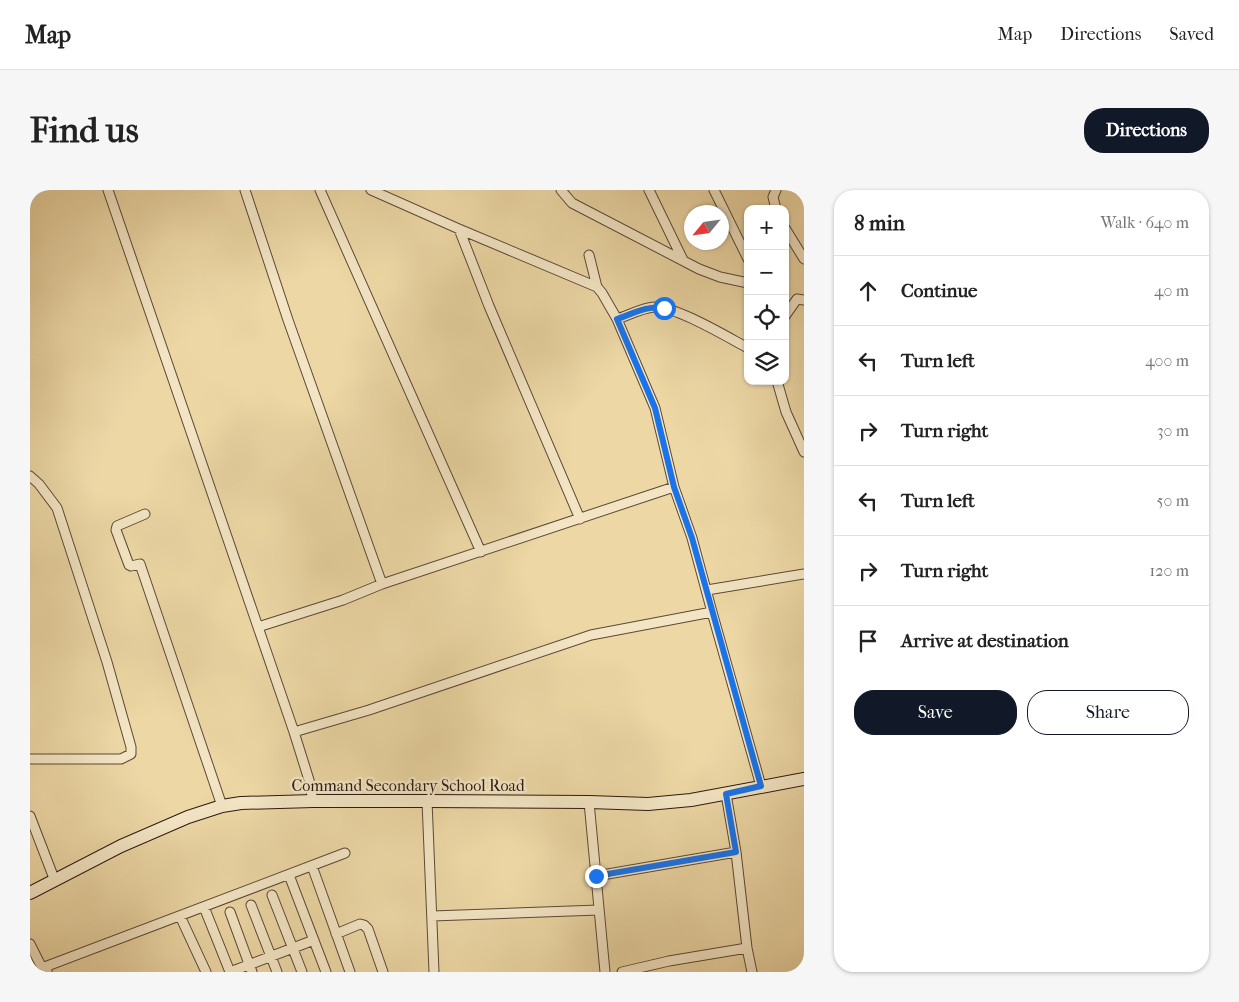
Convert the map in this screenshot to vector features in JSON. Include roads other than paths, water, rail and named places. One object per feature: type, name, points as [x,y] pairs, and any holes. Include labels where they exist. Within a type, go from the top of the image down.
[{"type":"main road","name":"Command Secondary School Road","points":[[30,893],[120,846],[188,817],[222,806],[258,802],[313,801],[648,804],[691,800],[804,779]]},
{"type":"street","points":[[108,190],[294,732],[309,780],[313,801]]},
{"type":"street","points":[[245,190],[288,320],[382,584]]},
{"type":"street","points":[[320,190],[481,552]]},
{"type":"street","points":[[371,190],[597,287]]},
{"type":"street","points":[[561,190],[572,203],[683,261],[720,277],[744,282]]},
{"type":"street","points":[[650,190],[683,261]]},
{"type":"street","points":[[714,190],[744,251]]},
{"type":"street","points":[[775,205],[773,197],[776,190]]},
{"type":"street","points":[[459,229],[488,306],[580,519]]},
{"type":"street","points":[[789,235],[804,259]]},
{"type":"street","points":[[589,255],[597,287],[617,319],[655,408],[674,487],[692,538],[761,786]]},
{"type":"street","points":[[789,310],[797,299],[804,300]]},
{"type":"street","points":[[617,319],[646,309],[664,308],[717,331],[744,346]]},
{"type":"street","points":[[778,385],[786,412],[804,452]]},
{"type":"street","points":[[30,476],[39,484],[57,508],[107,662],[131,747],[131,754],[121,759],[30,759]]},
{"type":"street","points":[[258,627],[343,600],[382,584],[674,487]]},
{"type":"street","points":[[145,514],[117,526],[116,530],[129,565],[140,564],[222,806]]},
{"type":"street","points":[[707,590],[804,574]]},
{"type":"street","points":[[294,732],[369,710],[591,634],[712,612]]},
{"type":"street","points":[[726,794],[736,852],[747,948],[752,972]]},
{"type":"street","points":[[427,801],[434,972]]},
{"type":"street","points":[[589,802],[605,972]]},
{"type":"street","points":[[30,816],[55,880]]},
{"type":"street","points":[[596,876],[736,852]]},
{"type":"street","points":[[30,944],[45,970],[346,853]]},
{"type":"street","points":[[312,866],[350,972]]},
{"type":"street","points":[[289,875],[326,972]]},
{"type":"street","points":[[272,895],[302,972]]},
{"type":"street","points":[[252,905],[277,972]]},
{"type":"street","points":[[204,907],[229,972],[251,968],[271,956],[314,940]]},
{"type":"street","points":[[432,916],[599,910]]},
{"type":"street","points":[[230,912],[251,968]]},
{"type":"street","points":[[180,916],[206,972]]},
{"type":"street","points":[[336,934],[360,924],[368,929],[383,972]]},
{"type":"street","points":[[622,972],[669,961],[747,948]]}]
